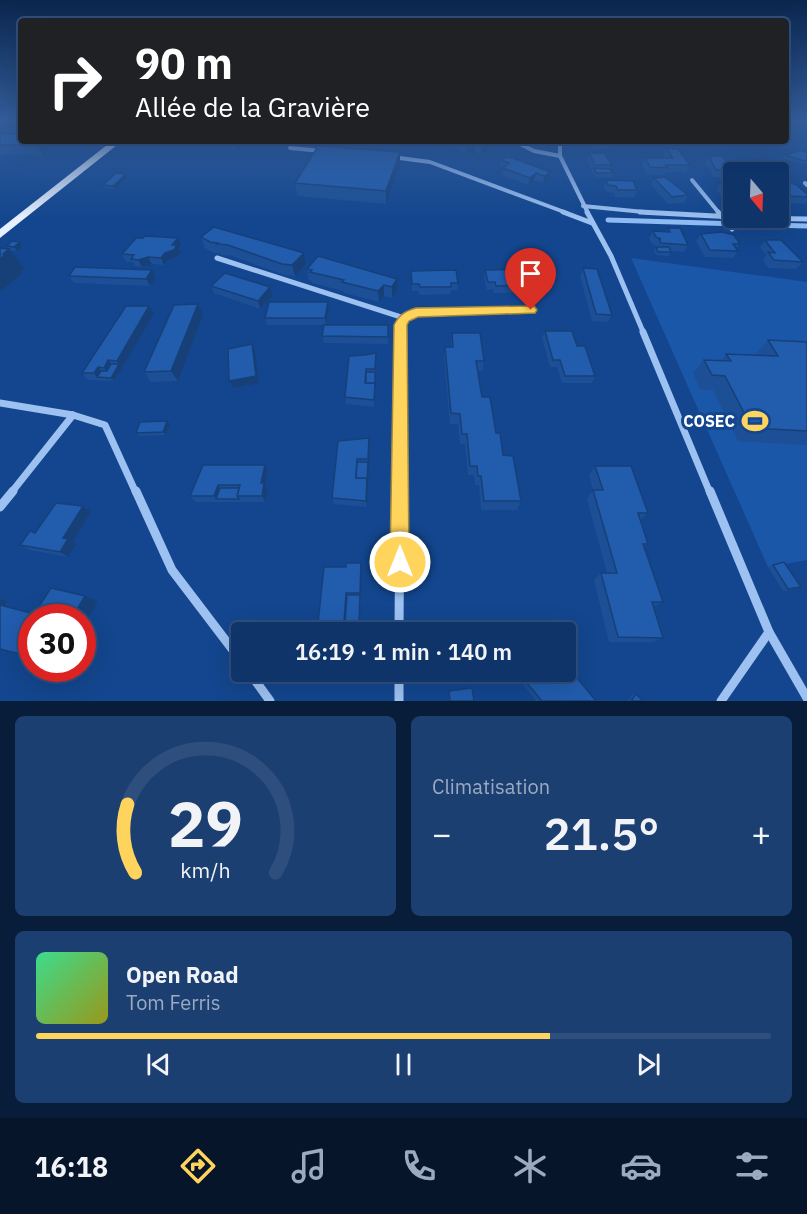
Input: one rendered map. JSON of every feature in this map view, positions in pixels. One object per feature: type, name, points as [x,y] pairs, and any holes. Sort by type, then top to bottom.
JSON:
[{"type":"main road","points":[[0,235],[102,154]]},
{"type":"street","points":[[545,154],[560,156],[583,206],[611,256],[769,632],[807,698]]},
{"type":"street","points":[[380,156],[430,162],[593,223]]},
{"type":"street","points":[[692,180],[732,229]]},
{"type":"street","points":[[583,206],[720,217]]},
{"type":"street","points":[[789,219],[807,219]]},
{"type":"street","points":[[217,258],[404,318]]},
{"type":"street","points":[[399,622],[401,325],[404,318],[416,312],[531,310]]},
{"type":"street","points":[[0,403],[72,415],[105,425],[172,570],[231,648]]},
{"type":"street","points":[[0,507],[72,415]]},
{"type":"street","points":[[721,701],[769,632]]},
{"type":"street","points":[[256,682],[270,701]]},
{"type":"street","points":[[399,682],[399,701]]},
{"type":"shaded area","name":"COSEC","points":[[631,258],[807,282],[807,560],[768,567]]},
{"type":"building","points":[[313,154],[399,154],[386,191],[295,183]]},
{"type":"building","points":[[589,154],[604,154],[612,165],[595,165]]},
{"type":"building","points":[[670,154],[682,154],[690,165],[665,165],[668,168],[650,167],[645,158],[673,158]]},
{"type":"building","points":[[807,154],[807,160],[804,161],[785,155]]},
{"type":"building","points":[[709,156],[722,156],[727,162],[723,162],[723,170],[716,170]]},
{"type":"building","points":[[506,157],[550,172],[545,176],[536,173],[530,178],[503,168],[509,163],[501,160]]},
{"type":"building","points":[[753,159],[771,159],[774,162],[756,162]]},
{"type":"building","points":[[594,168],[610,169],[613,173],[596,173]]},
{"type":"building","points":[[116,173],[126,174],[113,186],[103,185]]},
{"type":"building","points":[[665,177],[688,195],[672,197],[654,178]]},
{"type":"building","points":[[606,180],[633,181],[637,190],[618,190],[616,186],[608,185]]},
{"type":"building","points":[[789,184],[795,184],[807,194],[807,197],[791,196]]},
{"type":"building","points":[[214,227],[304,253],[292,265],[282,264],[228,245],[210,242],[201,237]]},
{"type":"building","points":[[668,228],[680,228],[688,245],[661,243],[659,239],[661,239],[656,237],[653,231],[670,232]]},
{"type":"building","points":[[722,232],[734,235],[740,244],[733,244],[738,251],[710,250],[701,234]]},
{"type":"building","points":[[145,236],[178,238],[172,245],[177,245],[174,250],[165,253],[161,258],[148,257],[138,260],[131,259],[134,255],[122,254],[136,238]]},
{"type":"building","points":[[765,240],[781,240],[803,262],[774,260],[768,252],[775,253]]},
{"type":"building","points":[[12,241],[20,242],[14,247],[7,246]]},
{"type":"building","points":[[656,247],[669,247],[671,252],[658,252]]},
{"type":"building","points":[[0,248],[9,249],[0,259]]},
{"type":"building","points":[[318,256],[397,279],[392,287],[384,285],[378,291],[342,282],[344,280],[310,272],[312,270],[307,269]]},
{"type":"building","points":[[75,267],[152,270],[146,279],[69,276]]},
{"type":"building","points":[[583,268],[597,269],[612,315],[596,314]]},
{"type":"building","points":[[529,269],[533,281],[526,281],[527,285],[496,286],[495,282],[488,282],[485,270]]},
{"type":"building","points":[[456,270],[458,283],[451,283],[451,287],[420,287],[419,284],[412,284],[411,271]]},
{"type":"building","points":[[225,273],[270,287],[258,301],[211,286]]},
{"type":"building","points":[[269,302],[328,302],[325,318],[265,318]]},
{"type":"building","points":[[198,304],[171,371],[144,372],[174,305]]},
{"type":"building","points":[[126,306],[149,306],[117,361],[108,360],[104,368],[98,367],[94,373],[82,373]]},
{"type":"building","points":[[324,325],[388,325],[388,337],[322,336]]},
{"type":"building","points":[[545,331],[572,331],[577,346],[585,346],[595,376],[565,376],[560,360],[553,360]]},
{"type":"building","points":[[452,333],[480,333],[484,361],[476,361],[482,397],[490,397],[496,433],[500,433],[503,455],[513,456],[521,501],[484,501],[481,476],[478,476],[477,466],[470,466],[467,434],[462,434],[460,414],[451,413],[445,347],[453,347]]},
{"type":"building","points":[[768,340],[807,342],[807,431],[752,428],[725,376],[712,375],[704,360],[731,361],[726,354],[778,356]]},
{"type":"building","points":[[252,344],[256,376],[229,381],[228,349]]},
{"type":"building","points":[[376,353],[375,369],[366,369],[365,383],[375,383],[374,400],[345,397],[349,356]]},
{"type":"building","points":[[111,364],[119,364],[111,378],[97,377],[101,371],[107,371]]},
{"type":"building","points":[[366,372],[375,372],[375,383],[366,383]]},
{"type":"building","points":[[167,421],[163,432],[136,433],[140,422]]},
{"type":"building","points":[[369,438],[368,459],[357,459],[356,478],[367,478],[366,501],[332,498],[338,441]]},
{"type":"building","points":[[357,462],[368,462],[367,481],[367,478],[356,478]]},
{"type":"building","points":[[203,465],[265,465],[261,483],[264,483],[262,496],[237,496],[240,485],[218,485],[214,496],[190,496]]},
{"type":"building","points":[[595,466],[631,466],[648,513],[638,513],[648,544],[643,544],[663,602],[652,602],[663,638],[618,637],[601,573],[617,573],[593,490],[603,490]]},
{"type":"building","points":[[220,488],[239,488],[237,496],[239,499],[216,499]]},
{"type":"building","points":[[56,503],[83,506],[63,538],[68,539],[60,552],[20,545],[30,531],[35,533]]},
{"type":"building","points":[[784,562],[801,587],[788,589],[773,565]]},
{"type":"building","points":[[346,563],[361,563],[360,593],[346,593],[344,622],[318,622],[324,567],[346,567]]},
{"type":"building","points":[[51,588],[85,596],[80,604],[41,604]]},
{"type":"building","points":[[347,595],[360,595],[359,622],[345,622]]},
{"type":"building","points":[[0,605],[18,610],[18,654],[0,649]]},
{"type":"building","points":[[576,677],[596,701],[542,701],[526,682],[576,682]]},
{"type":"building","points":[[472,688],[474,701],[450,701],[449,691]]},
{"type":"building","points":[[636,694],[643,701],[631,701]]},
{"type":"waterway","points":[[608,220],[807,226]]},
{"type":"place","name":"COSEC","points":[[755,421]]},
{"type":"route","points":[[400,562],[401,325],[404,318],[416,312],[531,310]]}]
